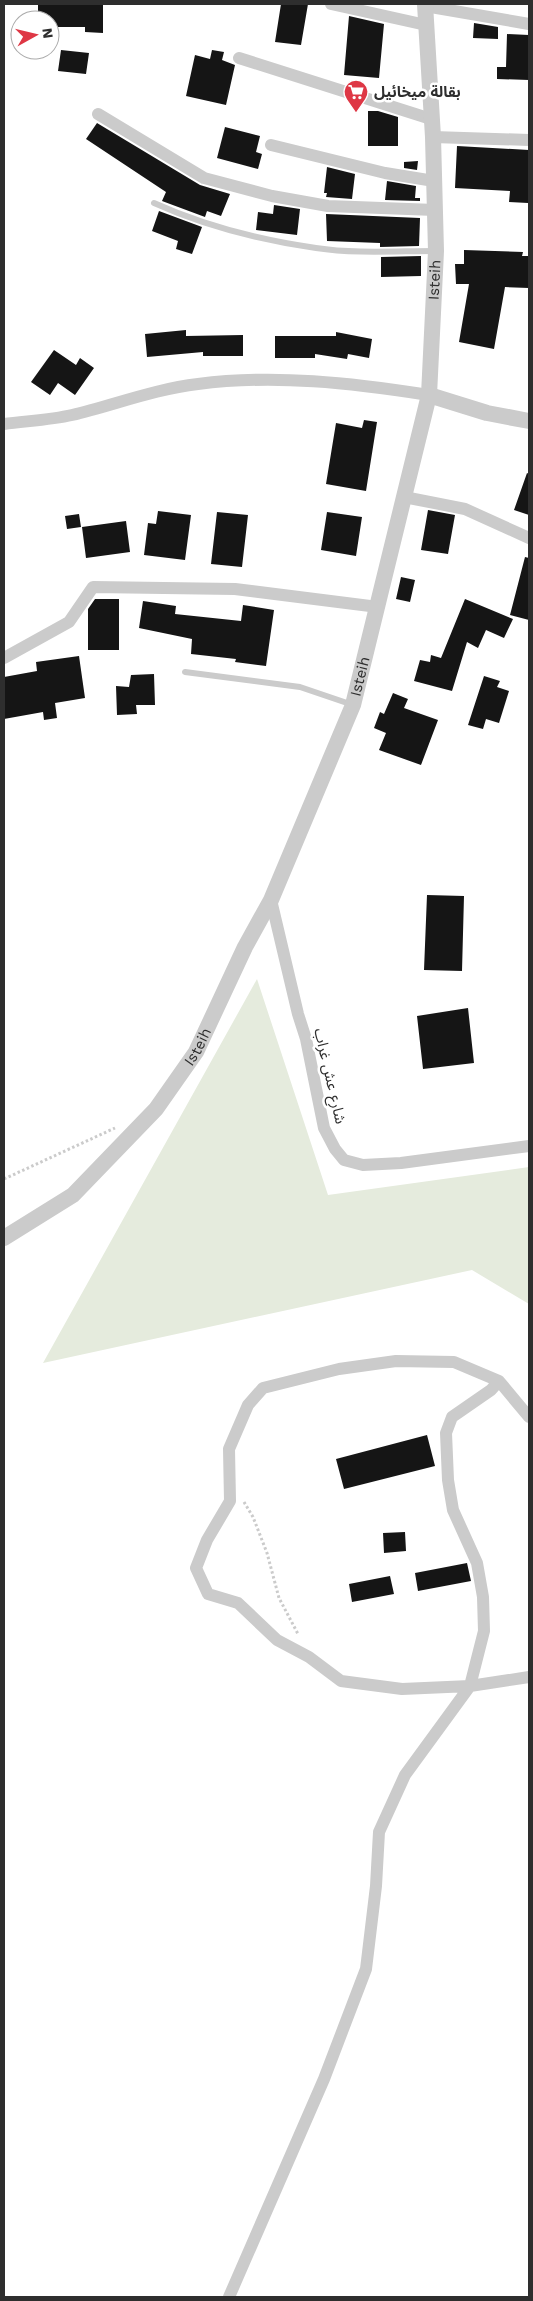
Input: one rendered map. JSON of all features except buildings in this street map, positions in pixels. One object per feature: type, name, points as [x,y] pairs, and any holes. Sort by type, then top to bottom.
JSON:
[{"type":"street","points":[[331,4],[426,25]]},
{"type":"street","points":[[425,5],[529,24]]},
{"type":"street","name":"Isteih","points":[[4,1238],[73,1195],[156,1109],[196,1052],[245,948],[271,900],[353,705],[429,395],[436,251],[425,5]]},
{"type":"street","points":[[239,58],[431,119]]},
{"type":"street","points":[[98,114],[204,178],[272,196],[328,206],[435,210]]},
{"type":"street","points":[[432,137],[529,140]]},
{"type":"street","points":[[271,145],[385,173],[434,181]]},
{"type":"street","points":[[4,424],[70,415],[149,394],[196,384],[234,380],[309,380],[362,384],[429,395],[487,413],[529,421]]},
{"type":"street","points":[[404,497],[465,508],[529,538]]},
{"type":"street","points":[[4,658],[69,622],[93,587],[235,589],[378,607]]},
{"type":"street","name":"شارع عش غراب","points":[[271,900],[298,1014],[306,1039],[324,1128],[335,1149],[344,1160],[362,1165],[401,1164],[529,1146]]},
{"type":"street","points":[[529,1417],[500,1381],[454,1362],[396,1361],[339,1369],[263,1388],[248,1406],[229,1449],[230,1501],[207,1540],[196,1568],[208,1594],[238,1603],[277,1640],[309,1657],[340,1681],[402,1689],[470,1686],[529,1677]]},
{"type":"street","points":[[229,2297],[324,2078],[366,1970],[376,1886],[379,1832],[405,1775],[470,1686],[484,1631],[483,1597],[477,1563],[453,1510],[448,1480],[446,1433],[452,1417],[491,1390],[500,1381]]},
{"type":"lane","points":[[154,202],[186,217],[221,228],[317,248],[436,251]]},
{"type":"lane","points":[[185,672],[300,687],[353,705]]},
{"type":"path","points":[[4,1178],[120,1126]]},
{"type":"path","points":[[242,1498],[253,1517],[267,1554],[279,1598],[309,1657]]},
{"type":"shaded area","points":[[257,979],[328,1195],[529,1167],[529,1304],[472,1270],[43,1363]]},
{"type":"place","name":"بقالة ميخائيل","points":[[356,113]]}]
